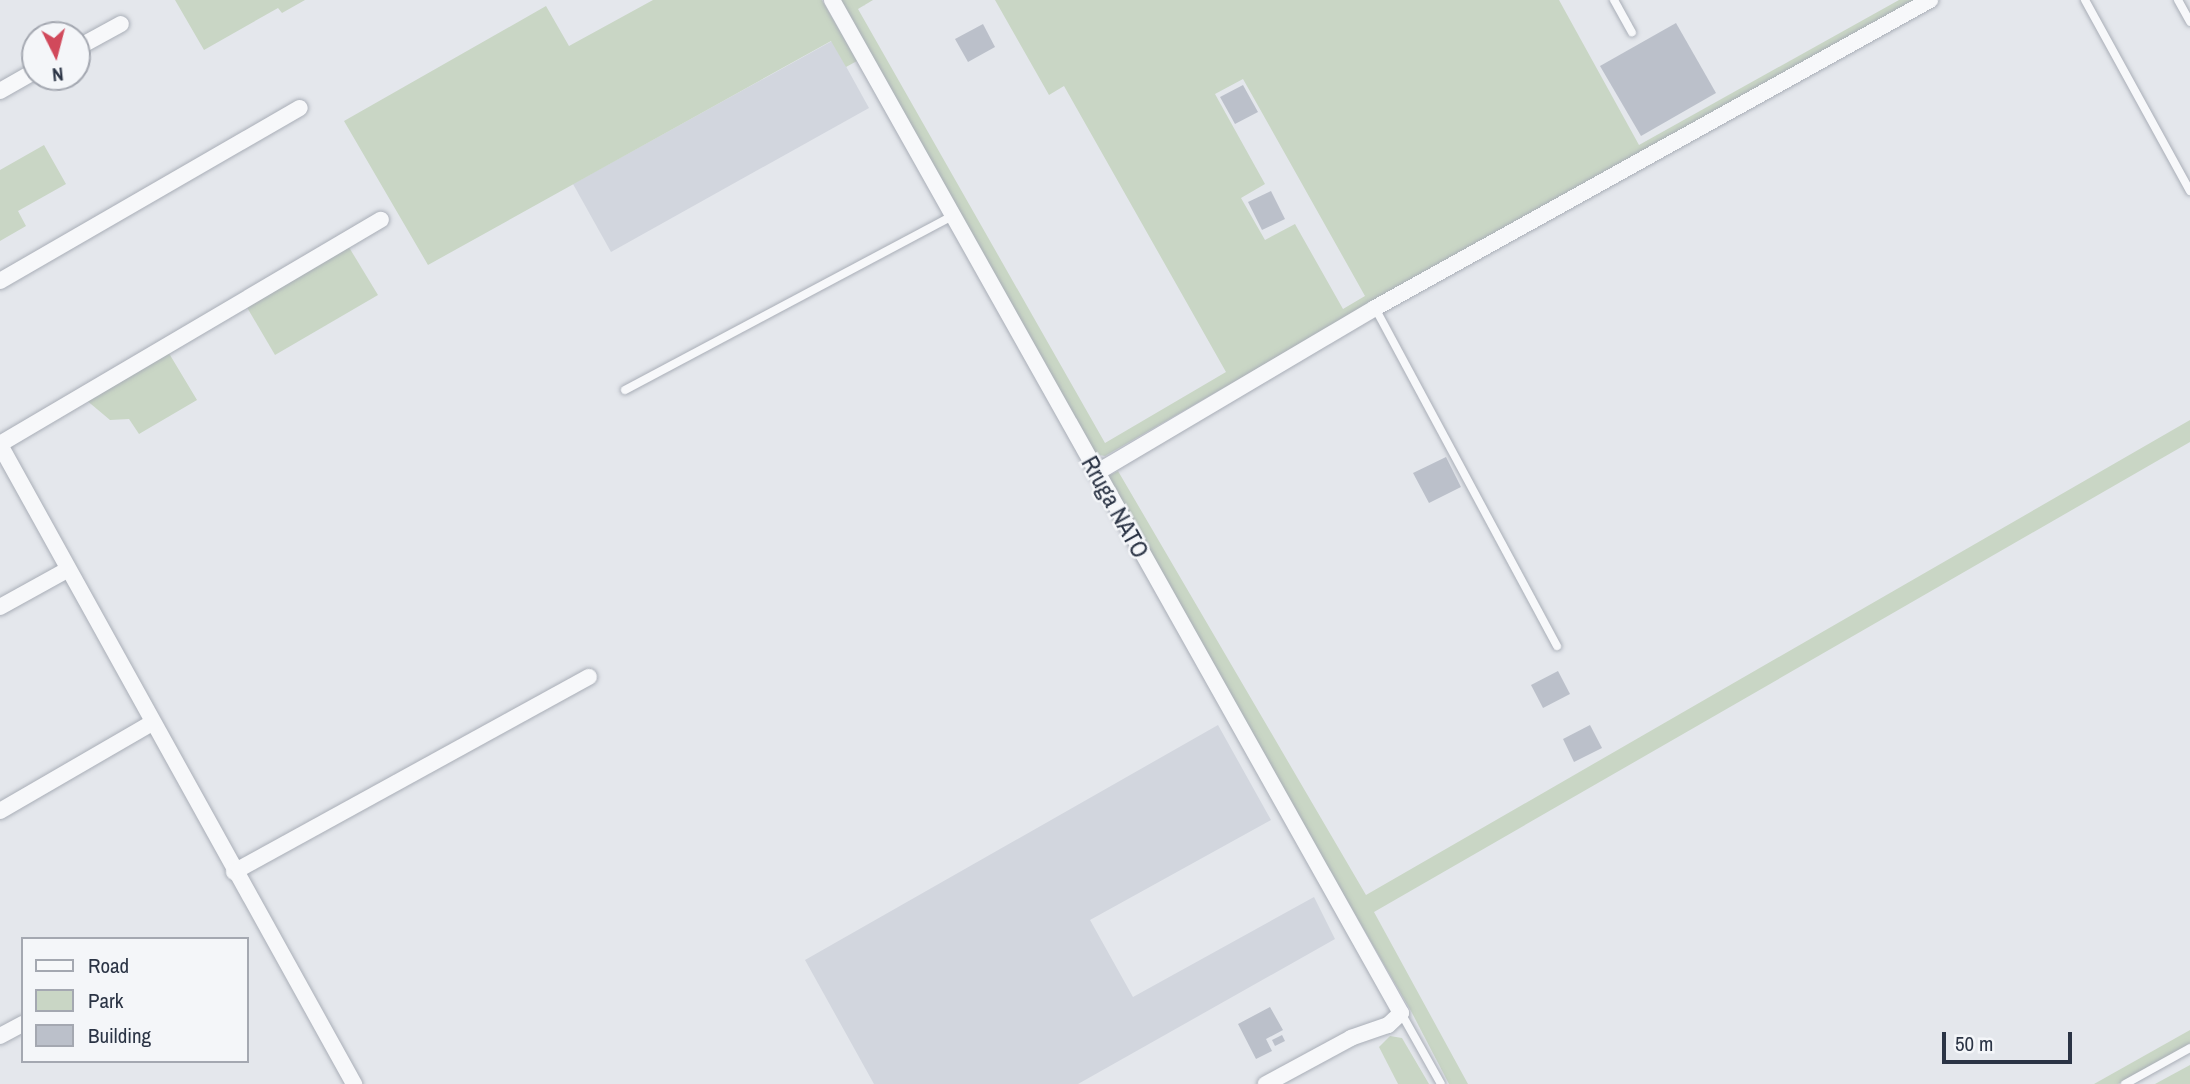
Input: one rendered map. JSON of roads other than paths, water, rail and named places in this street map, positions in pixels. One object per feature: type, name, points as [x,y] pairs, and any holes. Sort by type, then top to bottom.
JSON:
[{"type":"street","name":"Rruga NATO","points":[[832,0],[950,217],[1017,327],[1096,473],[1401,1013]]},
{"type":"street","points":[[1096,473],[1375,309],[1930,0]]},
{"type":"street","points":[[91,40],[121,24]]},
{"type":"street","points":[[0,91],[21,79]]},
{"type":"street","points":[[0,281],[300,108]]},
{"type":"street","points":[[354,1084],[66,570],[0,444],[381,220]]},
{"type":"street","points":[[0,607],[66,570]]},
{"type":"street","points":[[234,872],[589,677]]},
{"type":"street","points":[[0,811],[152,723]]},
{"type":"street","points":[[1266,1084],[1350,1038],[1388,1026],[1401,1013]]},
{"type":"street","points":[[0,1036],[21,1025]]},
{"type":"lane","points":[[1614,0],[1632,32]]},
{"type":"lane","points":[[2085,0],[2190,191]]},
{"type":"lane","points":[[2178,0],[2190,22]]},
{"type":"lane","points":[[625,390],[950,217]]},
{"type":"lane","points":[[1375,309],[1557,646]]},
{"type":"lane","points":[[1401,1013],[1441,1084]]},
{"type":"lane","points":[[2125,1084],[2190,1048]]}]
